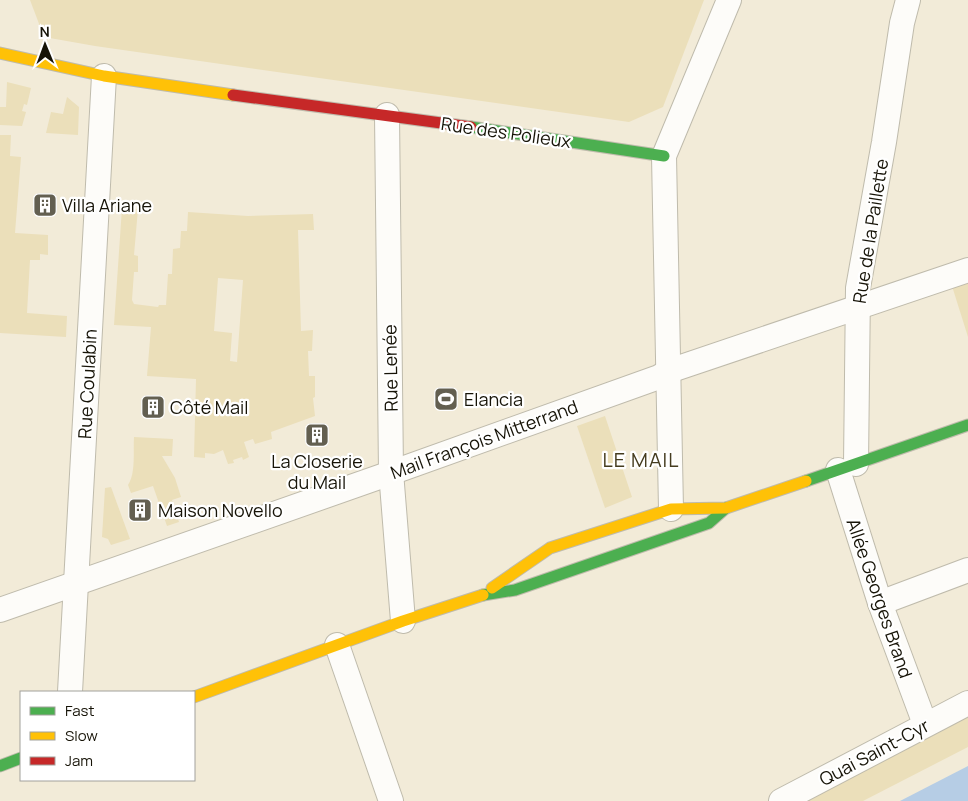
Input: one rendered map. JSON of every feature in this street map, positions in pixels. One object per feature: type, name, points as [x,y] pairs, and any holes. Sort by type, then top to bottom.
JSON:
[{"type":"main road","name":"Rue des Polieux","points":[[0,53],[104,76],[664,156]]},
{"type":"main road","points":[[485,594],[550,548],[671,508],[726,508],[968,425]]},
{"type":"main road","points":[[195,697],[403,621],[485,594],[515,590],[709,523],[726,508]]},
{"type":"main road","points":[[0,766],[20,758]]},
{"type":"street","points":[[671,508],[664,156],[729,0]]},
{"type":"street","name":"Rue de la Paillette","points":[[847,467],[858,288],[884,142],[902,23],[908,0]]},
{"type":"street","name":"Rue Coulabin","points":[[70,691],[104,76]]},
{"type":"street","name":"Rue Lenée","points":[[387,115],[391,472],[403,621]]},
{"type":"street","name":"Mail François Mitterrand","points":[[0,610],[659,376],[669,370],[968,270]]},
{"type":"street","name":"Allée Georges Brand","points":[[847,467],[880,603],[925,724]]},
{"type":"street","points":[[880,603],[968,570]]},
{"type":"street","points":[[337,645],[391,801]]},
{"type":"street","name":"Quai Saint-Cyr","points":[[781,801],[968,703]]},
{"type":"shaded area","points":[[30,0],[704,0],[663,107],[629,122],[95,46],[44,37]]},
{"type":"shaded area","points":[[7,82],[31,88],[27,105],[24,104],[22,111],[26,112],[22,126],[0,125],[0,107],[6,107]]},
{"type":"shaded area","points":[[67,97],[79,107],[78,135],[46,133],[51,112],[63,114]]},
{"type":"shaded area","points":[[0,135],[11,135],[10,156],[21,157],[15,233],[48,235],[48,255],[40,254],[40,260],[30,260],[27,313],[67,316],[66,337],[0,333]]},
{"type":"shaded area","points":[[122,208],[138,209],[134,255],[138,256],[138,272],[134,272],[132,300],[134,304],[158,307],[159,305],[166,305],[168,274],[172,274],[173,249],[180,248],[181,231],[187,231],[188,212],[248,216],[313,214],[314,230],[298,230],[301,331],[313,330],[312,351],[308,351],[309,376],[315,376],[315,397],[313,398],[315,416],[271,432],[272,439],[255,444],[253,439],[244,442],[249,457],[243,460],[242,457],[233,460],[234,463],[228,464],[223,450],[214,454],[205,453],[205,458],[194,457],[196,379],[147,376],[151,327],[114,325]],"holes":[[[218,278],[243,280],[237,362],[230,361],[232,333],[214,331]]]},
{"type":"shaded area","points":[[968,281],[968,337],[952,286]]},
{"type":"shaded area","points":[[605,416],[632,497],[605,508],[577,426]]},
{"type":"shaded area","points":[[134,437],[173,439],[172,456],[162,456],[175,478],[181,497],[172,500],[179,522],[167,526],[153,486],[131,493],[128,485],[133,468]]},
{"type":"shaded area","points":[[111,487],[130,539],[111,545],[108,539],[102,537],[105,488]]},
{"type":"shaded area","points":[[968,706],[968,747],[863,801],[777,801]]},
{"type":"water","points":[[968,766],[968,801],[900,801]]},
{"type":"traffic: fast","points":[[471,127],[664,156]]},
{"type":"traffic: fast","points":[[806,481],[968,425]]},
{"type":"traffic: fast","points":[[483,595],[515,590],[709,523],[726,508]]},
{"type":"traffic: fast","points":[[0,766],[20,758]]},
{"type":"traffic: slow","points":[[0,53],[104,76],[233,95]]},
{"type":"traffic: slow","points":[[492,588],[550,548],[671,509],[726,508],[806,481]]},
{"type":"traffic: slow","points":[[195,697],[403,621],[483,595]]},
{"type":"traffic: jam","points":[[233,95],[471,127]]},
{"type":"place","name":"Villa Ariane","points":[[45,205]]},
{"type":"place","name":"Elancia","points":[[446,399]]},
{"type":"place","name":"Côté Mail","points":[[153,407]]},
{"type":"place","name":"La Closerie du Mail","points":[[317,435]]},
{"type":"place","name":"Maison Novello","points":[[140,510]]},
{"type":"district","name":"LE MAIL","points":[[641,459]]}]
